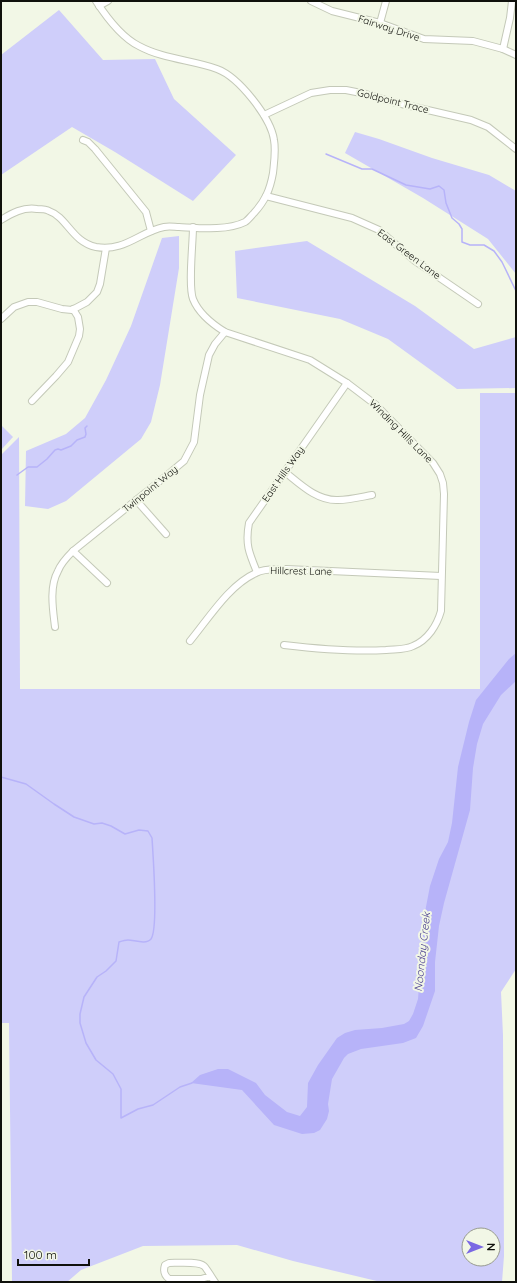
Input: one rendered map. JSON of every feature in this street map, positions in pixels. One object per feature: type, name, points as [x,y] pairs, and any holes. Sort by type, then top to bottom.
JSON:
[{"type":"street","points":[[1,220],[22,209],[32,208],[49,211],[56,215],[80,240],[89,245],[106,248],[126,244],[151,231],[165,227],[227,227],[246,222],[263,203],[270,186],[275,152],[274,139],[264,115],[233,78],[218,69],[151,52],[137,46],[113,24],[98,4],[108,1]]},
{"type":"street","name":"Fairway Drive","points":[[311,1],[332,11],[380,23],[424,39],[468,40],[504,49],[516,55]]},
{"type":"street","points":[[380,23],[386,1]]},
{"type":"street","points":[[504,49],[512,1]]},
{"type":"street","name":"Goldpoint Trace","points":[[264,115],[311,93],[330,90],[346,90],[470,120],[488,127],[516,150]]},
{"type":"street","points":[[83,140],[88,142],[95,150],[146,212],[151,231]]},
{"type":"street","name":"East Green Lane","points":[[266,196],[352,218],[378,230],[415,261],[478,304]]},
{"type":"street","name":"Winding Hills Lane","points":[[193,228],[191,288],[193,298],[203,315],[225,332],[310,360],[348,383],[376,405],[425,453],[440,474],[443,483],[441,611],[438,620],[430,633],[414,646],[404,649],[374,651],[322,649],[284,645]]},
{"type":"street","points":[[1,318],[14,308],[28,302],[37,302],[62,309],[73,309],[87,302],[97,292],[100,284],[106,248]]},
{"type":"street","points":[[32,401],[68,362],[79,336],[80,329],[78,317],[73,309]]},
{"type":"street","name":"Twinpoint Way","points":[[55,628],[53,602],[55,578],[60,565],[73,550],[184,461],[194,442],[200,395],[209,356],[215,344],[225,332]]},
{"type":"street","name":"East Hills Way","points":[[257,572],[247,549],[247,532],[249,523],[348,383]]},
{"type":"street","points":[[285,472],[316,495],[330,500],[372,495]]},
{"type":"street","points":[[136,500],[166,534]]},
{"type":"street","points":[[73,550],[107,583]]},
{"type":"street","name":"Hillcrest Lane","points":[[190,641],[231,590],[257,572],[286,569],[441,576]]},
{"type":"street","points":[[211,1276],[201,1279],[169,1279],[164,1273],[164,1268],[165,1265],[169,1263],[198,1263],[203,1265],[211,1276],[214,1282]]},
{"type":"shaded area","points":[[59,10],[103,60],[155,59],[174,99],[236,155],[193,201],[72,127],[1,175],[1,55]]},
{"type":"shaded area","points":[[355,132],[432,158],[489,175],[516,191],[516,274],[488,239],[423,198],[345,153]]},
{"type":"shaded area","points":[[179,236],[179,268],[160,385],[151,422],[141,439],[66,501],[48,509],[25,506],[26,451],[66,434],[85,418],[106,380],[131,326],[162,238]]},
{"type":"shaded area","points":[[307,241],[415,306],[474,349],[516,337],[516,388],[457,389],[388,339],[340,319],[237,298],[235,251]]},
{"type":"shaded area","points":[[480,393],[516,393],[516,969],[501,992],[503,1035],[504,1256],[502,1282],[381,1282],[293,1261],[237,1245],[143,1246],[81,1270],[67,1282],[12,1282],[9,1023],[1,1023],[1,455],[19,437],[20,689],[480,689]]},
{"type":"shaded area","points":[[1,425],[13,437],[1,450]]},
{"type":"water","points":[[516,653],[516,681],[501,695],[483,724],[477,744],[473,768],[470,810],[439,926],[435,962],[435,991],[423,1026],[416,1038],[403,1043],[361,1049],[348,1054],[344,1058],[332,1079],[327,1119],[320,1130],[314,1133],[302,1134],[274,1125],[242,1090],[191,1083],[200,1075],[218,1069],[228,1069],[256,1083],[265,1095],[287,1112],[300,1116],[307,1107],[308,1083],[318,1065],[337,1038],[345,1033],[355,1030],[382,1028],[404,1024],[409,1021],[418,999],[425,912],[430,886],[439,859],[448,842],[452,823],[458,767],[469,722],[476,700],[509,659]]},
{"type":"waterway","points":[[326,154],[362,169],[372,169],[406,185],[430,189],[439,186],[444,190],[446,203],[452,218],[462,229],[462,242],[470,245],[484,245],[494,251],[502,262],[516,291]]},
{"type":"waterway","points":[[17,475],[28,467],[37,467],[55,450],[61,450],[71,446],[77,440],[85,437],[85,428],[87,426]]},
{"type":"waterway","name":"Noonday Creek","points":[[1,777],[26,784],[74,817],[94,824],[102,823],[125,834],[139,830],[148,831],[152,838],[154,891],[154,922],[151,939],[146,942],[128,940],[119,942],[116,961],[106,971],[97,977],[84,997],[80,1014],[80,1023],[86,1043],[96,1060],[113,1074],[121,1089],[121,1118],[138,1109],[153,1105],[180,1087],[192,1083]]}]
